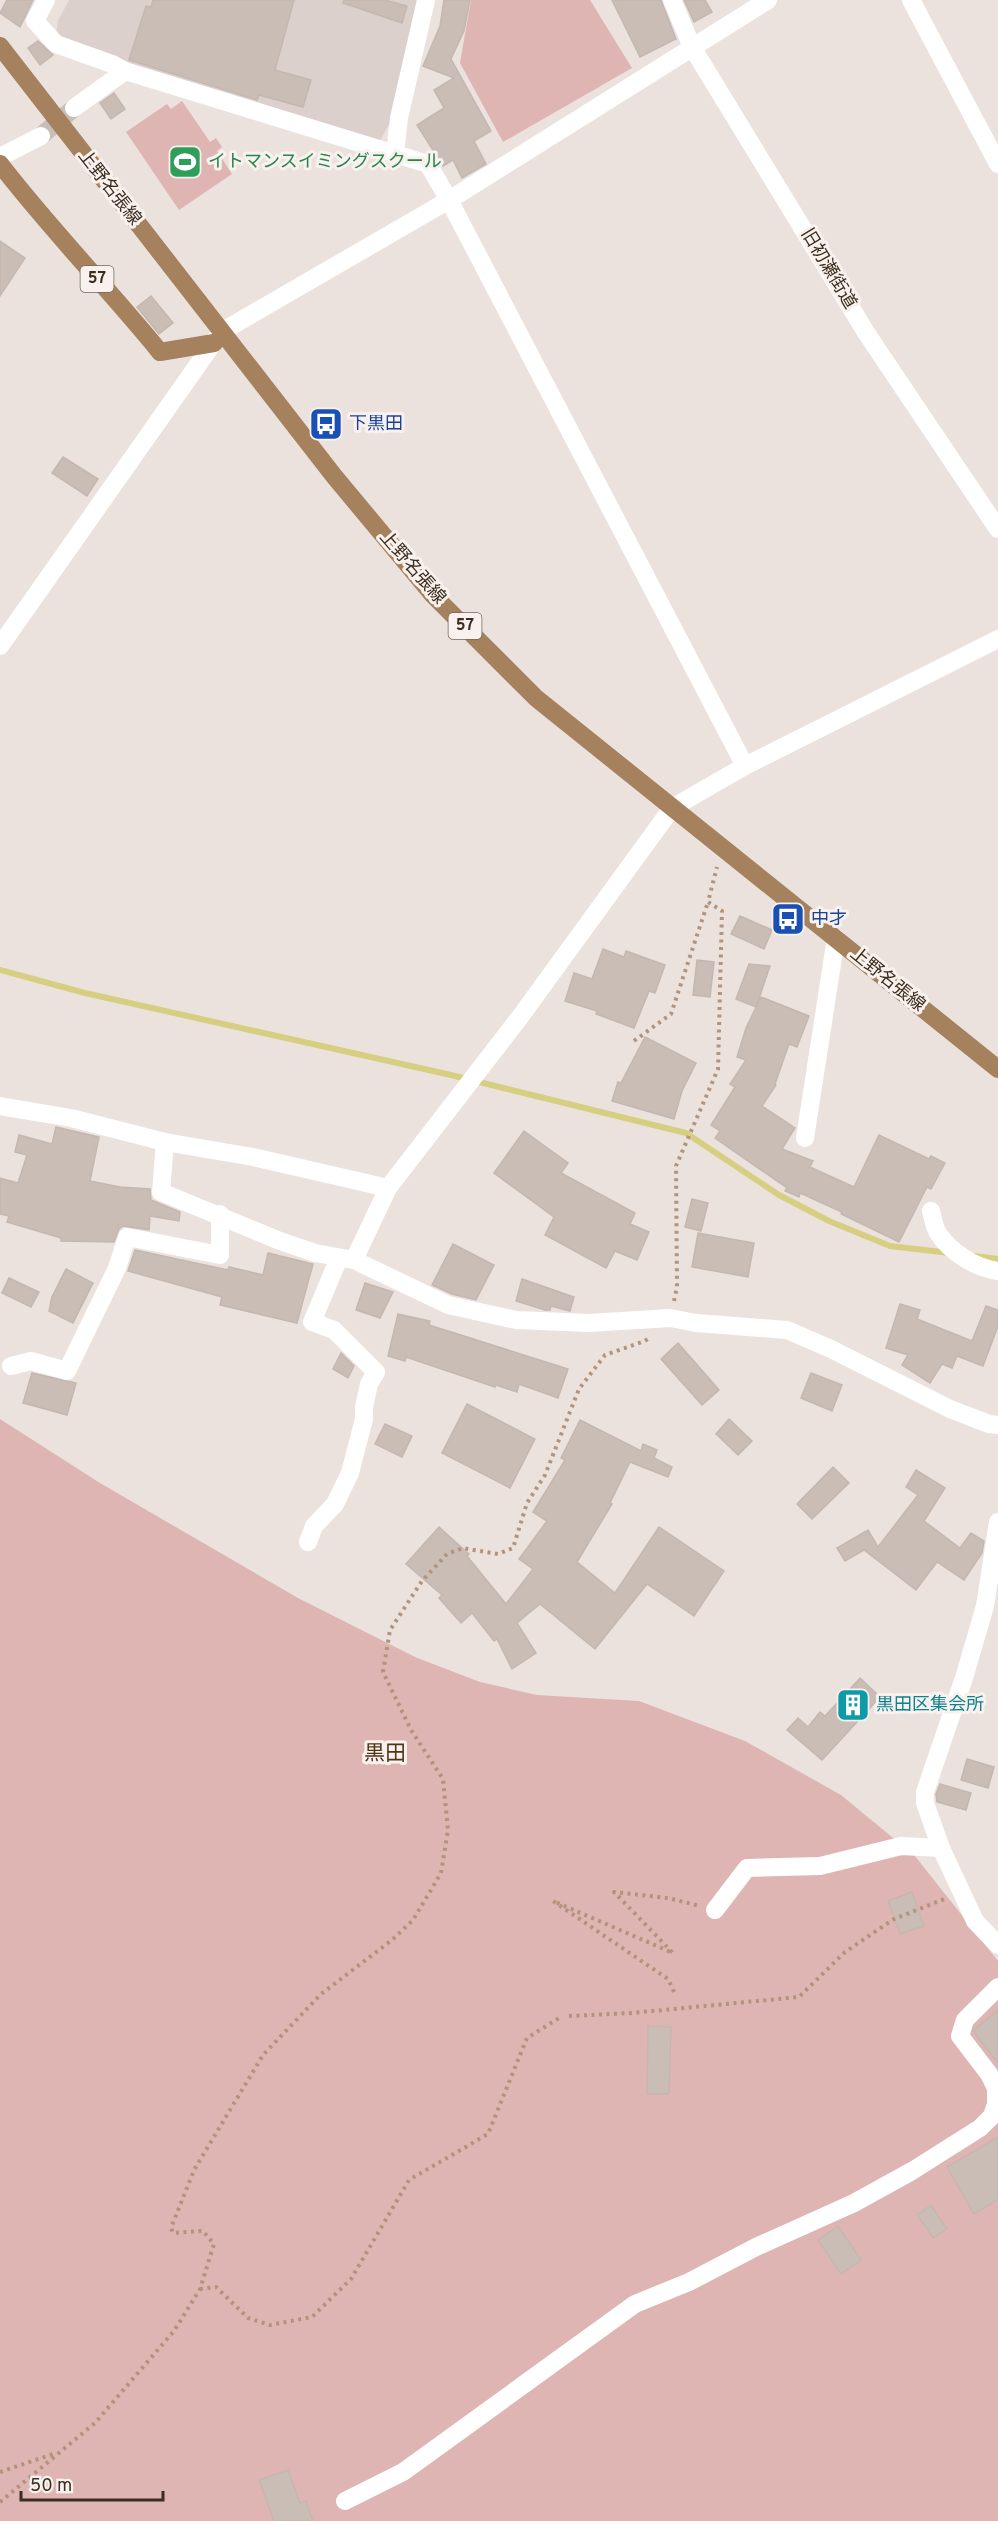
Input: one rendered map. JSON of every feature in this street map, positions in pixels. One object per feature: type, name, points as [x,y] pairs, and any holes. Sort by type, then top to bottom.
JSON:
[{"type":"main road","name":"上野名張線","points":[[0,46],[217,338],[433,595],[536,698],[998,1069]]},
{"type":"main road","name":"57","points":[[0,164],[76,257],[117,300],[160,352],[217,338]]},
{"type":"street","points":[[46,0],[35,21],[56,44],[125,71],[428,164],[449,200],[744,766]]},
{"type":"street","points":[[395,154],[399,117],[426,0]]},
{"type":"street","name":"旧初瀬街道","points":[[672,0],[692,47],[867,334],[998,529]]},
{"type":"street","points":[[0,646],[217,338],[449,200],[768,0]]},
{"type":"street","points":[[911,0],[998,164]]},
{"type":"street","points":[[74,108],[125,71]]},
{"type":"street","points":[[0,157],[41,135]]},
{"type":"street","points":[[308,1542],[314,1526],[335,1504],[350,1473],[364,1419],[369,1384],[376,1372],[334,1330],[312,1322],[388,1188],[478,1072],[672,808],[744,766],[998,639]]},
{"type":"street","points":[[805,1138],[836,938]]},
{"type":"street","points":[[0,1106],[71,1118],[165,1142],[253,1157],[388,1188]]},
{"type":"street","points":[[165,1142],[161,1192],[220,1214],[280,1241],[315,1253],[346,1259],[448,1305],[516,1320],[589,1323],[670,1318],[696,1323],[787,1330],[831,1349],[950,1409],[989,1424],[998,1425]]},
{"type":"street","points":[[931,1211],[937,1232],[951,1248],[974,1264],[998,1270]]},
{"type":"street","points":[[11,1366],[31,1361],[67,1371],[117,1268],[127,1237],[220,1255],[220,1214]]},
{"type":"street","points":[[998,1522],[985,1606],[964,1678],[925,1792],[925,1803],[941,1848],[975,1921],[998,1945]]},
{"type":"street","points":[[715,1910],[747,1868],[820,1866],[901,1846],[941,1848]]},
{"type":"street","points":[[345,2501],[403,2472],[635,2304],[689,2282],[756,2247],[854,2203],[912,2171],[980,2128],[992,2116],[996,2104],[996,2088],[989,2074],[960,2036],[965,2020],[998,1987]]},
{"type":"path","points":[[634,1041],[671,1014],[708,902],[723,846]]},
{"type":"path","points":[[0,2502],[95,2423],[174,2331],[200,2289],[214,2244],[203,2231],[178,2234],[173,2233],[171,2228],[194,2170],[263,2055],[321,1994],[392,1940],[412,1920],[441,1873],[448,1830],[442,1779],[411,1730],[383,1672],[390,1630],[422,1581],[447,1554],[463,1548],[498,1554],[513,1548],[527,1503],[545,1475],[579,1389],[605,1355],[645,1341],[670,1318],[677,1287],[676,1166],[718,1069],[722,911],[708,902]]},
{"type":"path","points":[[674,1992],[668,1979],[553,1901],[673,1953],[614,1892],[668,1898],[715,1910]]},
{"type":"path","points":[[569,2016],[632,2013],[799,1997],[845,1952],[894,1918],[962,1893]]},
{"type":"path","points":[[200,2289],[216,2287],[248,2318],[270,2325],[312,2317],[351,2279],[409,2180],[488,2133],[527,2038],[559,2018]]},
{"type":"path","points":[[0,2472],[60,2452]]},
{"type":"shaded area","points":[[69,0],[419,0],[393,117],[380,141],[113,58],[56,35],[58,21]]},
{"type":"shaded area","points":[[471,0],[590,0],[632,68],[503,142],[460,63]]},
{"type":"shaded area","name":"イトマンスイミングスクール","points":[[182,101],[210,142],[216,138],[222,147],[217,151],[232,174],[179,210],[126,132],[167,104],[171,109]]},
{"type":"shaded area","points":[[0,1419],[100,1483],[298,1598],[415,1657],[480,1682],[537,1695],[639,1701],[745,1741],[841,1795],[915,1856],[998,1961],[998,2521],[0,2521]]},
{"type":"building","points":[[7,0],[33,0],[20,27],[0,13]]},
{"type":"building","points":[[153,0],[294,0],[275,70],[311,80],[303,107],[259,95],[257,100],[129,60],[146,6],[151,7]]},
{"type":"building","points":[[344,0],[385,0],[407,6],[402,23],[343,3]]},
{"type":"building","points":[[444,0],[470,0],[464,31],[451,59],[491,131],[474,141],[486,164],[462,178],[453,160],[443,166],[417,125],[444,108],[434,90],[454,78],[423,66],[440,26]]},
{"type":"building","points":[[612,0],[661,0],[676,39],[640,57]]},
{"type":"building","points":[[684,0],[705,0],[712,12],[694,22]]},
{"type":"building","points":[[38,41],[53,55],[40,65],[28,48]]},
{"type":"building","points":[[114,93],[125,109],[111,119],[100,103]]},
{"type":"building","points":[[0,241],[25,258],[0,296]]},
{"type":"building","points":[[151,296],[173,323],[159,334],[137,307]]},
{"type":"building","points":[[63,457],[98,479],[87,496],[52,473]]},
{"type":"building","points":[[740,916],[772,930],[764,949],[731,934]]},
{"type":"building","points":[[603,949],[624,957],[626,951],[665,965],[655,993],[649,991],[634,1028],[596,1014],[597,1011],[565,1001],[574,973],[592,979]]},
{"type":"building","points":[[697,960],[714,962],[710,997],[693,995]]},
{"type":"building","points":[[749,964],[770,966],[756,1007],[736,999]]},
{"type":"building","points":[[761,997],[809,1016],[797,1047],[789,1044],[776,1085],[762,1106],[795,1128],[782,1149],[813,1161],[810,1167],[854,1187],[879,1135],[929,1159],[931,1156],[945,1163],[931,1189],[927,1187],[899,1242],[800,1193],[799,1197],[785,1191],[787,1188],[715,1138],[720,1131],[711,1125],[735,1087],[730,1084],[746,1060],[737,1057],[746,1028]]},
{"type":"building","points":[[645,1037],[696,1063],[682,1091],[674,1119],[612,1101],[618,1082],[621,1083]]},
{"type":"building","points":[[56,1127],[99,1137],[90,1181],[120,1187],[150,1189],[151,1200],[180,1212],[179,1221],[150,1216],[149,1230],[123,1226],[119,1229],[114,1242],[61,1241],[61,1238],[7,1222],[9,1216],[0,1214],[0,1178],[18,1183],[27,1155],[15,1152],[19,1135],[52,1144]]},
{"type":"building","points":[[524,1131],[568,1163],[561,1173],[635,1213],[630,1224],[649,1232],[637,1260],[615,1251],[606,1268],[545,1235],[554,1217],[494,1173]]},
{"type":"building","points":[[692,1199],[708,1203],[701,1231],[685,1227]]},
{"type":"building","points":[[698,1233],[754,1243],[748,1277],[692,1267]]},
{"type":"building","points":[[453,1244],[494,1265],[476,1300],[452,1294],[432,1285]]},
{"type":"building","points":[[135,1250],[228,1270],[229,1267],[263,1275],[268,1253],[313,1264],[297,1323],[220,1305],[222,1297],[128,1271]]},
{"type":"building","points":[[66,1269],[93,1283],[73,1323],[49,1311],[52,1297]]},
{"type":"building","points":[[9,1278],[39,1292],[31,1307],[2,1293]]},
{"type":"building","points":[[522,1279],[574,1297],[570,1311],[551,1306],[550,1310],[545,1310],[516,1301]]},
{"type":"building","points":[[365,1283],[393,1292],[380,1318],[356,1310]]},
{"type":"building","points":[[900,1304],[920,1310],[917,1319],[972,1341],[986,1306],[998,1310],[998,1326],[983,1366],[957,1356],[952,1368],[942,1364],[930,1383],[902,1365],[908,1355],[886,1348]]},
{"type":"building","points":[[398,1314],[430,1321],[429,1325],[568,1369],[558,1398],[519,1384],[517,1392],[496,1385],[495,1387],[406,1357],[405,1361],[388,1356]]},
{"type":"building","points":[[678,1343],[719,1390],[702,1405],[661,1359]]},
{"type":"building","points":[[341,1353],[354,1366],[348,1378],[333,1369]]},
{"type":"building","points":[[32,1373],[76,1383],[67,1415],[23,1403]]},
{"type":"building","points":[[811,1373],[842,1385],[832,1411],[801,1398]]},
{"type":"building","points":[[467,1404],[535,1439],[510,1488],[442,1453]]},
{"type":"building","points":[[729,1419],[752,1441],[738,1455],[716,1434]]},
{"type":"building","points":[[580,1420],[641,1451],[643,1444],[657,1450],[654,1458],[672,1467],[668,1477],[630,1462],[610,1503],[612,1504],[577,1562],[615,1593],[659,1527],[724,1571],[694,1616],[647,1584],[595,1649],[540,1604],[517,1623],[536,1653],[512,1669],[497,1639],[494,1641],[472,1613],[461,1623],[439,1598],[442,1595],[406,1564],[439,1527],[469,1554],[467,1556],[506,1604],[533,1569],[519,1559],[547,1521],[533,1512],[565,1460],[561,1458]]},
{"type":"building","points":[[385,1424],[412,1436],[402,1457],[375,1444]]},
{"type":"building","points":[[833,1467],[849,1483],[812,1519],[797,1504]]},
{"type":"building","points":[[916,1470],[945,1488],[924,1521],[960,1548],[971,1533],[984,1541],[982,1553],[964,1580],[937,1562],[916,1590],[864,1550],[845,1561],[837,1548],[868,1530],[878,1547],[918,1495],[906,1487]]},
{"type":"building","points":[[860,1678],[880,1697],[822,1760],[787,1730],[798,1718],[808,1727],[820,1712],[825,1716]]},
{"type":"building","points":[[967,1759],[994,1767],[988,1788],[961,1780]]},
{"type":"building","points":[[940,1784],[971,1793],[966,1810],[937,1802],[936,1794]]},
{"type":"building","points":[[912,1892],[924,1926],[900,1934],[888,1901]]},
{"type":"building","points":[[998,2010],[998,2063],[973,2031]]},
{"type":"building","points":[[648,2026],[671,2027],[669,2094],[647,2094]]},
{"type":"building","points":[[998,2137],[998,2200],[974,2214],[947,2167]]},
{"type":"building","points":[[931,2205],[947,2229],[933,2238],[917,2215]]},
{"type":"building","points":[[838,2226],[861,2260],[841,2274],[818,2240]]},
{"type":"building","points":[[288,2470],[300,2503],[306,2501],[313,2521],[274,2521],[259,2480]]},
{"type":"waterway","points":[[0,970],[85,993],[451,1075],[686,1133],[779,1195],[829,1221],[890,1246],[950,1253]]},
{"type":"waterway","points":[[975,1256],[998,1259]]},
{"type":"tunnel","points":[[41,136],[74,108]]},
{"type":"place","name":"イトマンスイミングスクール","points":[[185,162]]},
{"type":"place","name":"下黒田","points":[[326,424]]},
{"type":"place","name":"中才","points":[[788,919]]},
{"type":"place","name":"黒田区集会所","points":[[853,1705]]},
{"type":"district","name":"黒田","points":[[385,1754]]}]
